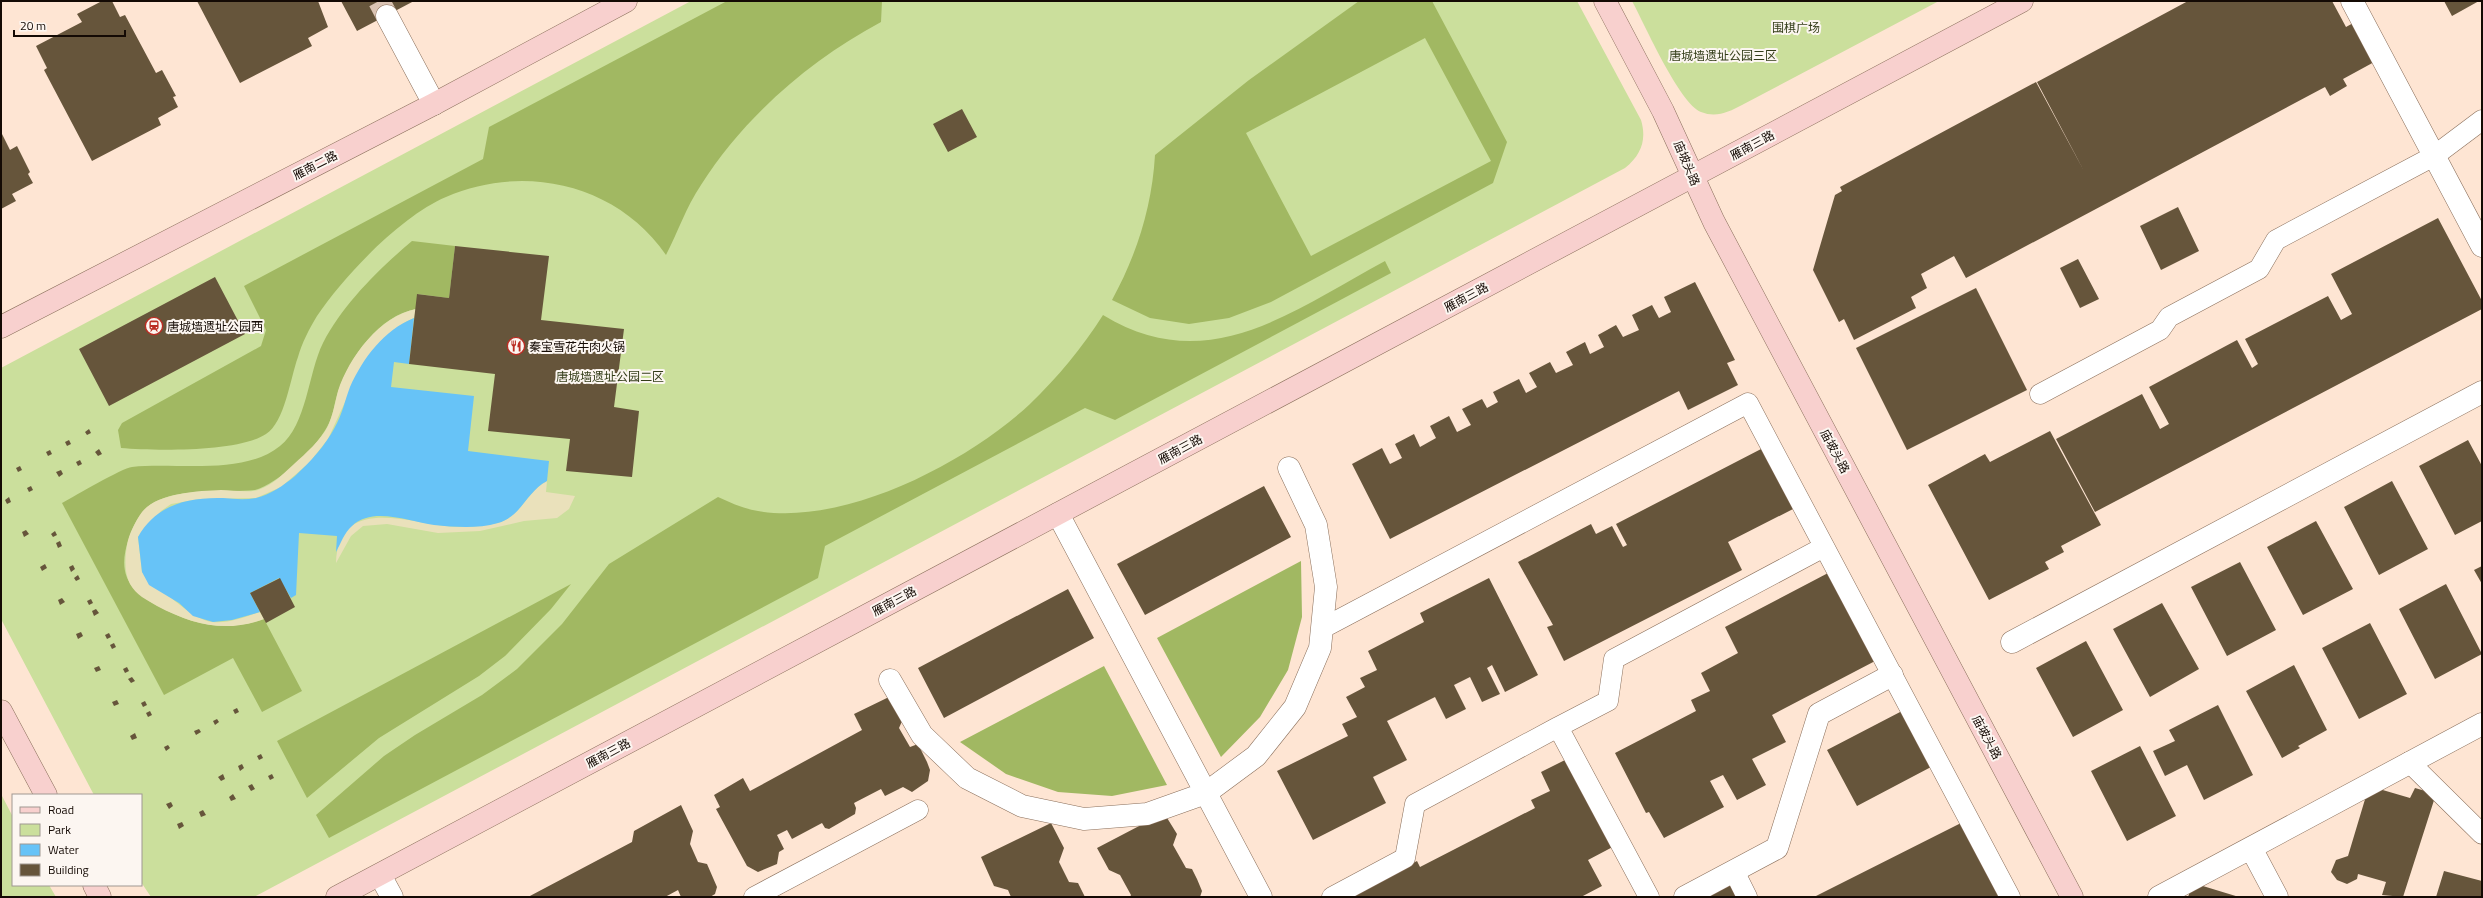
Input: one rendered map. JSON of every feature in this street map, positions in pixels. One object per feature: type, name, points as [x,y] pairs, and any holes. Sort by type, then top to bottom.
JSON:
[{"type":"street","name":"雁南二路","points":[[1,327],[434,104],[626,1]]},
{"type":"street","name":"庙坡头路","points":[[1605,1],[1663,111],[1692,177],[1721,236],[2072,897]]},
{"type":"street","name":"雁南三路","points":[[337,897],[2022,1]]},
{"type":"street","points":[[2352,1],[2482,246]]},
{"type":"street","points":[[387,16],[434,104]]},
{"type":"street","points":[[2012,642],[2482,392]]},
{"type":"street","points":[[890,680],[922,735],[967,778],[1022,806],[1084,819],[1147,814],[1206,793],[1256,756],[1295,707],[1320,648],[1326,587],[1316,525],[1289,468]]},
{"type":"street","points":[[1058,514],[1261,897]]},
{"type":"street","points":[[1685,897],[1777,848],[1819,714],[1892,675]]},
{"type":"street","points":[[1,710],[45,794]]},
{"type":"street","points":[[2159,897],[2482,724]]},
{"type":"street","points":[[2251,848],[2277,897]]},
{"type":"street","points":[[380,874],[392,897]]},
{"type":"street","points":[[94,886],[100,897]]},
{"type":"lane","points":[[2040,394],[2160,330],[2169,317],[2259,269],[2276,240],[2434,156],[2482,120]]},
{"type":"lane","points":[[1323,628],[1748,403],[2010,897]]},
{"type":"lane","points":[[1332,897],[1405,858],[1415,804],[1608,701],[1614,659],[1824,547]]},
{"type":"lane","points":[[1558,727],[1648,897]]},
{"type":"lane","points":[[2409,762],[2482,834]]},
{"type":"lane","points":[[754,897],[918,810]]},
{"type":"lane","points":[[1734,871],[1747,897]]},
{"type":"green space","name":"唐城墙遗址公园二区","points":[[691,1],[1577,1],[1641,120],[1643,127],[1643,141],[1639,152],[1631,163],[1625,168],[254,897],[151,897],[142,884],[142,794],[93,794],[1,619],[1,368]]},
{"type":"green space","points":[[727,1],[882,1],[881,22],[855,37],[804,72],[780,92],[737,136],[718,160],[696,193],[666,255],[646,231],[622,211],[595,196],[567,187],[537,182],[506,182],[476,187],[446,197],[429,206],[393,232],[358,266],[328,300],[306,336],[278,420],[273,428],[266,434],[253,440],[217,447],[175,450],[121,448],[118,430],[122,423],[261,346],[266,330],[244,286],[483,159],[489,127]]},
{"type":"green space","points":[[1359,1],[1432,1],[1507,142],[1493,183],[1271,302],[1229,318],[1189,324],[1150,318],[1112,300],[1129,265],[1142,230],[1151,193],[1155,155],[1249,80]],"holes":[[[1425,38],[1491,161],[1311,256],[1246,133]]]},
{"type":"green space","name":"唐城墙遗址公园三区","points":[[1632,1],[1939,1],[1737,108],[1717,114],[1707,114],[1692,106],[1673,79]]},
{"type":"green space","points":[[412,241],[455,246],[449,298],[418,294],[416,309],[403,313],[390,320],[368,339],[351,363],[339,389],[327,427],[305,455],[275,480],[255,490],[189,493],[164,498],[153,503],[144,510],[135,523],[125,551],[125,572],[134,589],[151,602],[174,614],[199,623],[225,626],[251,623],[264,619],[302,691],[262,712],[233,658],[164,695],[62,503],[109,477],[132,467],[229,465],[265,455],[280,446],[289,437],[302,412],[318,355],[331,329],[351,301],[387,263]]},
{"type":"green space","points":[[1385,261],[1391,273],[1115,420],[1085,408],[825,546],[818,578],[329,838],[316,815],[384,756],[415,735],[482,695],[517,669],[562,624],[609,564],[718,497],[738,506],[753,510],[792,513],[828,509],[866,499],[903,485],[940,467],[974,447],[1004,426],[1030,404],[1060,373],[1087,339],[1103,315],[1141,333],[1178,341],[1214,339],[1248,331],[1283,317]]},
{"type":"green space","points":[[1301,561],[1302,617],[1288,670],[1260,717],[1221,757],[1157,638]]},
{"type":"green space","points":[[571,584],[551,609],[505,656],[479,676],[379,738],[307,798],[277,741]]},
{"type":"green space","points":[[1104,666],[1167,785],[1112,796],[1058,792],[1006,774],[960,742]]},
{"type":"green space","points":[[1,794],[12,815],[12,886],[50,886],[56,897],[1,897]]},
{"type":"sand","points":[[416,309],[414,318],[399,326],[385,337],[367,358],[362,365],[328,439],[309,463],[281,487],[256,498],[200,499],[171,504],[161,511],[138,537],[142,572],[185,609],[204,620],[212,622],[236,620],[260,612],[264,619],[236,626],[210,625],[197,622],[170,613],[142,597],[132,588],[127,575],[127,545],[131,532],[142,512],[157,501],[178,494],[221,490],[253,491],[263,488],[273,482],[308,451],[325,431],[331,418],[343,378],[358,352],[378,329],[390,320],[403,313]]},
{"type":"sand","points":[[547,481],[546,492],[575,496],[569,509],[557,518],[524,521],[480,531],[438,533],[387,524],[363,526],[351,536],[336,563],[340,542],[348,529],[361,521],[376,518],[393,518],[458,527],[497,523],[505,520],[518,510],[534,491]]},
{"type":"water","points":[[414,318],[409,364],[394,362],[391,387],[474,396],[468,451],[549,461],[547,481],[534,491],[519,510],[506,520],[490,525],[474,527],[434,525],[392,517],[370,517],[361,520],[349,529],[336,552],[337,536],[299,533],[296,595],[291,598],[279,578],[250,593],[260,612],[232,620],[213,622],[193,616],[179,603],[149,585],[142,572],[138,537],[145,526],[163,510],[185,501],[210,498],[252,499],[266,495],[291,479],[312,459],[331,434],[340,418],[355,376],[368,356],[384,337],[403,323]]},
{"type":"building","points":[[102,1],[112,1],[120,17],[125,15],[156,73],[162,70],[176,96],[173,97],[178,107],[158,118],[161,125],[92,161],[44,70],[47,68],[36,46],[82,22],[77,14]]},
{"type":"building","points":[[197,1],[318,1],[328,27],[308,38],[312,46],[240,83]]},
{"type":"building","points":[[341,1],[414,1],[357,31]]},
{"type":"building","points":[[2188,1],[2332,1],[2346,27],[2355,22],[2376,61],[2343,79],[2347,86],[2330,96],[2325,87],[1966,278],[1954,256],[1921,274],[1927,288],[1911,297],[1916,308],[1854,340],[1844,319],[1839,322],[1813,270],[1835,195],[1842,191],[1840,187],[2036,82],[2084,171],[2037,82]]},
{"type":"building","points":[[2444,1],[2479,1],[2452,16]]},
{"type":"building","points":[[962,109],[977,137],[948,152],[933,124]]},
{"type":"building","points":[[1,132],[10,150],[17,146],[30,172],[28,174],[33,183],[12,194],[16,201],[1,209]]},
{"type":"building","points":[[2178,207],[2199,251],[2161,270],[2140,226]]},
{"type":"building","points":[[2438,218],[2482,301],[2482,309],[2095,512],[2056,439],[2142,394],[2160,429],[2169,424],[2149,387],[2237,340],[2252,368],[2258,364],[2245,339],[2328,296],[2341,320],[2352,314],[2331,274]]},
{"type":"building","name":"秦宝雪花牛肉火锅","points":[[455,246],[549,256],[541,320],[624,329],[614,407],[639,411],[632,477],[566,471],[570,439],[488,431],[495,374],[409,364],[417,294],[449,298]]},
{"type":"building","points":[[2078,259],[2099,299],[2080,308],[2060,268]]},
{"type":"building","points":[[215,277],[245,334],[109,406],[79,349]]},
{"type":"building","points":[[1695,282],[1735,360],[1727,363],[1738,385],[1688,410],[1679,391],[1390,539],[1352,464],[1382,448],[1390,464],[1402,458],[1395,444],[1414,434],[1420,447],[1436,438],[1430,426],[1449,416],[1457,432],[1471,425],[1462,409],[1482,399],[1487,408],[1498,402],[1493,392],[1519,379],[1526,393],[1537,387],[1529,373],[1550,362],[1556,373],[1573,365],[1566,352],[1585,342],[1590,354],[1604,347],[1598,335],[1616,325],[1623,337],[1639,330],[1632,315],[1652,305],[1659,318],[1671,312],[1664,297]]},
{"type":"building","points":[[1976,288],[2027,390],[1907,450],[1856,348]]},
{"type":"building","points":[[89,429],[91,433],[87,435],[85,432]]},
{"type":"building","points":[[2050,431],[2101,525],[2061,546],[2064,552],[2045,562],[2049,569],[1989,600],[1928,485],[1985,454],[1990,462]]},
{"type":"building","points":[[69,440],[71,444],[67,446],[65,442]]},
{"type":"building","points":[[2468,440],[2482,466],[2482,521],[2455,535],[2419,466]]},
{"type":"building","points":[[1763,448],[1795,508],[1728,542],[1742,570],[1564,661],[1547,627],[1553,625],[1518,562],[1591,524],[1596,534],[1612,526],[1623,547],[1627,545],[1616,524]]},
{"type":"building","points":[[99,449],[102,454],[98,456],[95,452]]},
{"type":"building","points":[[50,450],[52,454],[48,456],[46,452]]},
{"type":"building","points":[[80,460],[82,464],[78,466],[76,462]]},
{"type":"building","points":[[20,466],[22,470],[18,472],[16,468]]},
{"type":"building","points":[[61,470],[63,474],[59,477],[56,472]]},
{"type":"building","points":[[2392,481],[2428,549],[2379,575],[2344,507]]},
{"type":"building","points":[[31,486],[33,490],[29,492],[27,488]]},
{"type":"building","points":[[1264,486],[1291,537],[1145,615],[1117,564]]},
{"type":"building","points":[[9,497],[11,502],[7,504],[5,500]]},
{"type":"building","points":[[2316,521],[2353,589],[2303,615],[2267,547]]},
{"type":"building","points":[[26,530],[29,534],[24,537],[22,532]]},
{"type":"building","points":[[55,531],[57,535],[53,537],[51,534]]},
{"type":"building","points":[[60,541],[62,546],[58,548],[56,543]]},
{"type":"building","points":[[2240,562],[2276,630],[2227,656],[2191,587]]},
{"type":"building","points":[[45,564],[47,568],[42,571],[40,567]]},
{"type":"building","points":[[73,565],[75,569],[71,572],[69,567]]},
{"type":"building","points":[[2482,566],[2482,584],[2474,570]]},
{"type":"building","points":[[1830,572],[1877,660],[1772,715],[1786,742],[1752,759],[1766,785],[1737,800],[1723,775],[1710,781],[1724,807],[1664,838],[1649,812],[1646,813],[1615,753],[1696,711],[1691,700],[1710,691],[1701,673],[1738,653],[1725,627]]},
{"type":"building","points":[[78,575],[80,579],[76,581],[74,578]]},
{"type":"building","points":[[280,578],[295,607],[266,623],[250,593]]},
{"type":"building","points":[[1489,578],[1538,675],[1505,692],[1492,665],[1487,668],[1500,694],[1482,702],[1470,677],[1454,685],[1466,709],[1446,719],[1435,697],[1387,721],[1407,760],[1373,777],[1386,803],[1313,840],[1277,771],[1348,736],[1342,724],[1357,717],[1346,697],[1365,687],[1360,678],[1377,670],[1368,651],[1424,622],[1420,613]]},
{"type":"building","points":[[2446,584],[2482,654],[2435,679],[2399,609]]},
{"type":"building","points":[[1068,589],[1094,638],[944,718],[918,668]]},
{"type":"building","points":[[62,598],[65,602],[60,605],[58,600]]},
{"type":"building","points":[[91,599],[93,603],[89,605],[87,601]]},
{"type":"building","points":[[2162,603],[2199,669],[2150,697],[2113,629]]},
{"type":"building","points":[[96,609],[99,613],[94,616],[92,611]]},
{"type":"building","points":[[2370,623],[2407,694],[2359,719],[2322,648]]},
{"type":"building","points":[[81,632],[83,636],[78,639],[76,634]]},
{"type":"building","points":[[109,633],[111,637],[107,639],[105,635]]},
{"type":"building","points":[[2086,641],[2123,710],[2073,737],[2036,668]]},
{"type":"building","points":[[114,643],[116,647],[112,649],[110,645]]},
{"type":"building","points":[[2294,665],[2327,730],[2298,746],[2300,748],[2282,758],[2246,691]]},
{"type":"building","points":[[99,666],[101,670],[96,672],[94,668]]},
{"type":"building","points":[[127,667],[129,671],[125,673],[123,669]]},
{"type":"building","points":[[132,677],[135,681],[131,683],[128,679]]},
{"type":"building","points":[[891,696],[903,719],[899,728],[910,747],[918,744],[927,762],[930,770],[928,781],[912,792],[903,787],[885,796],[881,789],[854,803],[856,808],[855,814],[829,829],[825,828],[822,823],[792,839],[787,830],[777,835],[784,849],[779,852],[777,864],[758,872],[747,866],[716,809],[720,807],[714,795],[743,778],[750,791],[862,730],[854,714]]},
{"type":"building","points":[[117,700],[119,704],[114,706],[112,702]]},
{"type":"building","points":[[145,701],[147,705],[143,707],[141,703]]},
{"type":"building","points":[[2218,705],[2253,775],[2204,800],[2187,765],[2165,776],[2153,751],[2175,741],[2169,730]]},
{"type":"building","points":[[237,708],[239,712],[235,714],[233,710]]},
{"type":"building","points":[[150,711],[152,715],[148,717],[146,713]]},
{"type":"building","points":[[1902,711],[1931,767],[1857,806],[1827,750]]},
{"type":"building","points":[[217,719],[219,722],[215,725],[213,721]]},
{"type":"building","points":[[199,729],[201,732],[196,735],[194,731]]},
{"type":"building","points":[[135,733],[137,738],[132,740],[130,736]]},
{"type":"building","points":[[168,745],[170,748],[166,751],[164,747]]},
{"type":"building","points":[[2140,746],[2176,816],[2127,841],[2091,771]]},
{"type":"building","points":[[1579,753],[1624,841],[1588,860],[1602,886],[1581,897],[1345,897],[1417,861],[1420,867],[1535,808],[1531,800],[1550,791],[1541,772]]},
{"type":"building","points":[[261,754],[263,758],[259,760],[257,756]]},
{"type":"building","points":[[242,764],[244,768],[240,771],[238,766]]},
{"type":"building","points":[[223,774],[225,779],[221,781],[218,777]]},
{"type":"building","points":[[272,774],[274,778],[270,780],[268,776]]},
{"type":"building","points":[[252,784],[255,789],[251,791],[248,786]]},
{"type":"building","points":[[2369,786],[2410,798],[2415,788],[2436,794],[2403,897],[2382,895],[2386,882],[2358,874],[2357,879],[2347,884],[2337,880],[2331,872],[2336,860],[2348,856]]},
{"type":"building","points":[[233,794],[236,799],[231,801],[229,797]]},
{"type":"building","points":[[171,802],[173,806],[169,809],[166,804]]},
{"type":"building","points":[[681,805],[693,831],[690,844],[698,862],[707,864],[717,887],[715,894],[710,897],[681,897],[678,890],[665,897],[528,897],[632,842],[634,831]]},
{"type":"building","points":[[203,810],[206,815],[201,817],[199,812]]},
{"type":"building","points":[[1164,813],[1177,834],[1173,845],[1186,868],[1192,869],[1197,879],[1202,891],[1200,897],[1130,897],[1131,895],[1120,875],[1109,870],[1097,848]]},
{"type":"building","points":[[182,822],[184,826],[179,829],[177,824]]},
{"type":"building","points":[[1963,822],[2001,897],[1814,897]]},
{"type":"building","points":[[1051,823],[1064,848],[1059,862],[1069,882],[1078,883],[1085,897],[1011,897],[1008,890],[994,886],[981,857]]},
{"type":"building","points":[[2444,871],[2482,881],[2482,897],[2436,897]]},
{"type":"building","points":[[1743,872],[1755,897],[1691,897]]},
{"type":"building","points":[[2193,883],[2239,897],[2188,897]]},
{"type":"tunnel","points":[[379,1],[387,16]]},
{"type":"place","name":"唐城墙遗址公园西","points":[[154,326]]},
{"type":"place","name":"秦宝雪花牛肉火锅","points":[[516,346]]},
{"type":"park label","name":"围棋广场","points":[[1796,27]]}]
